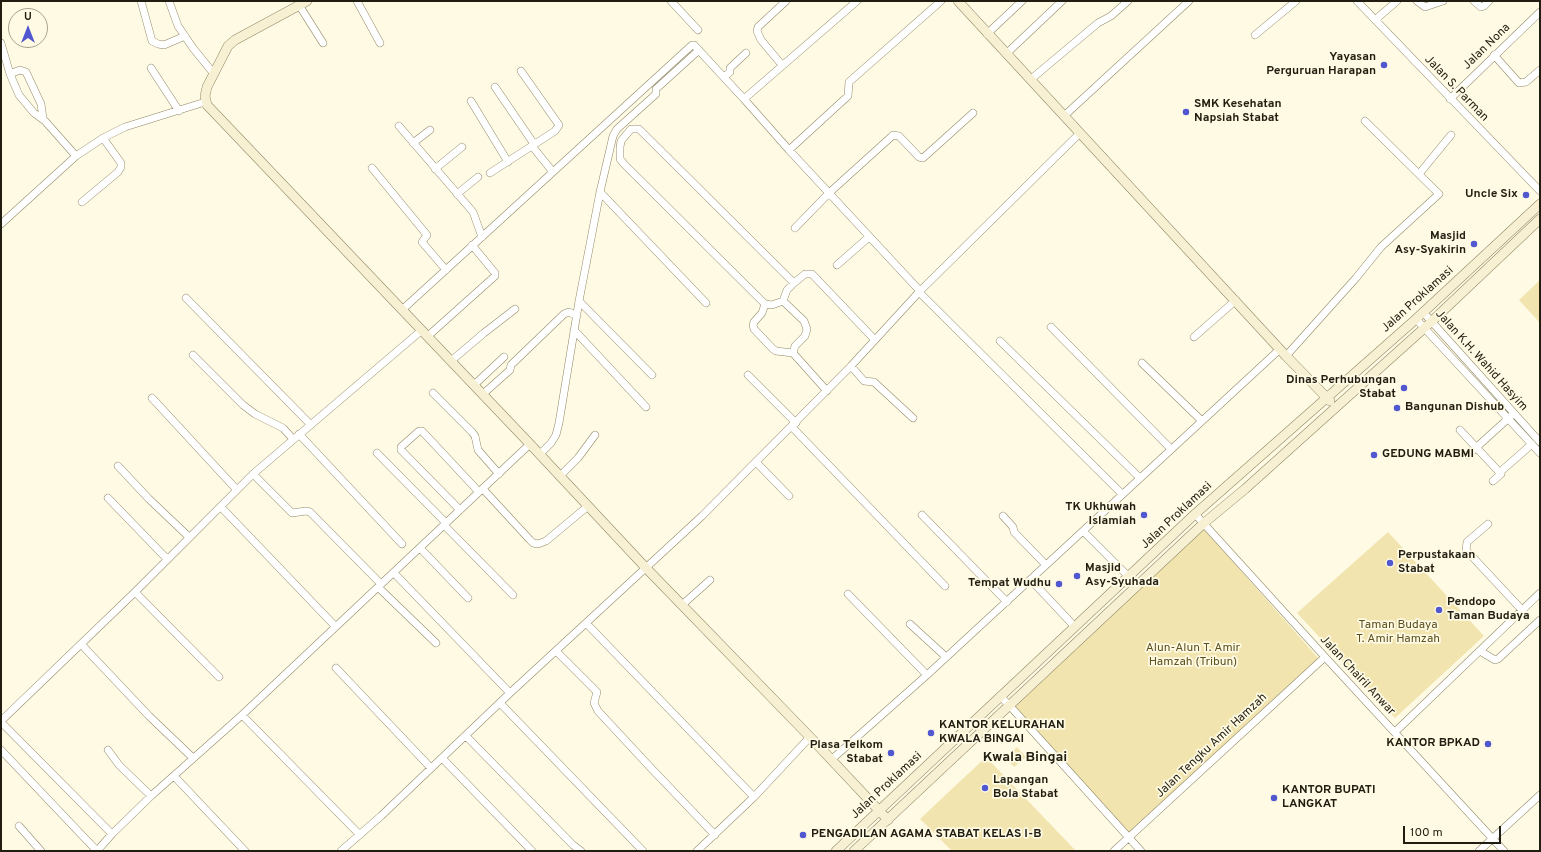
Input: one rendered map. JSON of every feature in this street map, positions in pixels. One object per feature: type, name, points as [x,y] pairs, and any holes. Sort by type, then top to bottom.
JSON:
[{"type":"street","points":[[141,1],[152,41],[164,45],[185,36]]},
{"type":"street","points":[[169,1],[175,21],[214,74]]},
{"type":"street","points":[[357,1],[380,42]]},
{"type":"street","points":[[671,1],[698,30]]},
{"type":"street","points":[[782,65],[761,40],[757,31],[758,27],[786,1]]},
{"type":"street","points":[[744,99],[858,1]]},
{"type":"street","points":[[789,150],[848,96],[849,82],[941,1]]},
{"type":"street","points":[[987,34],[1022,1]]},
{"type":"street","points":[[1006,54],[1062,1]]},
{"type":"street","points":[[1030,80],[1098,23],[1111,16],[1128,1]]},
{"type":"street","points":[[1064,116],[1189,1]]},
{"type":"street","points":[[1255,35],[1296,1]]},
{"type":"street","name":"Jalan S. Parman","points":[[1357,1],[1540,191]]},
{"type":"street","points":[[1375,20],[1397,1]]},
{"type":"street","points":[[1417,1],[1425,7],[1443,1]]},
{"type":"street","points":[[1474,1],[1481,7],[1490,1]]},
{"type":"street","points":[[961,2],[987,34],[1336,407]]},
{"type":"street","points":[[323,43],[303,3],[235,40],[228,46],[207,87],[205,102],[403,309],[646,568],[810,737],[888,820]]},
{"type":"street","name":"Jalan Nona","points":[[1450,99],[1540,12]]},
{"type":"street","points":[[1,43],[10,74],[20,95],[34,113],[43,119],[76,156]]},
{"type":"street","points":[[403,309],[689,46],[697,48],[920,292],[1122,494]]},
{"type":"street","points":[[540,454],[551,444],[556,435],[574,330],[573,314],[579,301],[600,192],[613,136],[617,129],[656,94],[656,89],[697,48]]},
{"type":"street","points":[[724,77],[730,72],[730,68],[746,52]]},
{"type":"street","points":[[1494,56],[1519,83],[1526,82],[1540,70]]},
{"type":"street","points":[[150,68],[179,111]]},
{"type":"street","points":[[10,74],[20,70],[26,72],[41,104],[43,119]]},
{"type":"street","points":[[490,173],[555,131],[559,125],[521,71]]},
{"type":"street","points":[[496,87],[533,145],[553,172]]},
{"type":"street","points":[[471,101],[508,162]]},
{"type":"street","points":[[1,224],[76,156],[103,138],[126,127],[205,102]]},
{"type":"street","points":[[795,228],[829,193],[893,135],[899,136],[918,157],[923,158],[973,113]]},
{"type":"street","points":[[831,760],[1007,602],[1202,421],[1283,352],[1356,278],[1381,248],[1439,194],[1365,121]]},
{"type":"street","points":[[399,126],[473,212],[482,237]]},
{"type":"street","points":[[783,302],[765,304],[624,164],[620,159],[621,141],[631,129],[639,129],[794,283]]},
{"type":"street","points":[[413,143],[430,130]]},
{"type":"street","points":[[341,851],[702,516],[794,425],[920,292],[1080,133]]},
{"type":"street","points":[[1419,174],[1451,135]]},
{"type":"street","points":[[82,202],[118,172],[121,167],[121,163],[103,138]]},
{"type":"street","points":[[435,169],[462,147]]},
{"type":"street","points":[[372,168],[427,235],[422,242],[446,270]]},
{"type":"street","points":[[457,194],[478,177]]},
{"type":"street","points":[[600,192],[706,303]]},
{"type":"street","name":"Jalan Proklamasi","points":[[836,851],[1195,514],[1416,319],[1540,204]]},
{"type":"street","name":"Jalan Proklamasi","points":[[854,851],[1204,523],[1245,489],[1428,325],[1540,219]]},
{"type":"street","points":[[837,265],[869,237]]},
{"type":"street","points":[[112,834],[1,721],[135,592],[253,474],[310,424],[495,276],[495,273],[472,245]]},
{"type":"street","points":[[783,302],[787,290],[794,283],[805,274],[812,274],[875,340]]},
{"type":"street","points":[[186,298],[310,424]]},
{"type":"street","points":[[1194,337],[1236,300]]},
{"type":"street","points":[[579,301],[652,375]]},
{"type":"street","points":[[783,302],[804,321],[807,329],[805,336],[795,346],[793,353]]},
{"type":"street","points":[[765,304],[762,313],[754,322],[754,329],[773,349],[793,353],[827,391]]},
{"type":"street","points":[[451,361],[515,309]]},
{"type":"street","name":"Jalan K.H. Wahid Hasyim","points":[[1423,312],[1428,325],[1508,419],[1540,453]]},
{"type":"street","points":[[483,394],[510,370],[511,365],[564,314],[573,314]]},
{"type":"street","name":"Jalan K.H. Wahid Hasyim","points":[[1416,319],[1428,325],[1514,413],[1540,442]]},
{"type":"street","points":[[1050,327],[1171,449]]},
{"type":"street","points":[[574,330],[646,407]]},
{"type":"street","points":[[1000,341],[1140,478]]},
{"type":"street","points":[[193,354],[243,405],[255,414],[284,428],[293,439]]},
{"type":"street","points":[[474,385],[504,357]]},
{"type":"street","points":[[1142,363],[1202,421]]},
{"type":"street","points":[[851,366],[864,381],[874,382],[913,418]]},
{"type":"street","points":[[748,375],[945,586]]},
{"type":"street","points":[[433,393],[472,432],[475,436],[478,450],[498,474]]},
{"type":"street","points":[[152,398],[237,490]]},
{"type":"street","points":[[1468,455],[1514,413]]},
{"type":"street","points":[[1460,430],[1499,473]]},
{"type":"street","points":[[460,510],[401,450],[401,447],[419,431],[422,431],[533,543],[538,544],[546,541],[588,506]]},
{"type":"street","points":[[299,434],[402,544]]},
{"type":"street","points":[[560,476],[578,458],[595,435]]},
{"type":"street","points":[[1,750],[97,851],[112,834],[151,796],[242,714],[335,626],[397,576],[447,527],[460,510],[530,444]]},
{"type":"street","points":[[1493,481],[1501,474],[1499,473],[1532,444]]},
{"type":"street","points":[[377,453],[513,595]]},
{"type":"street","points":[[756,462],[789,496]]},
{"type":"street","points":[[118,466],[189,538]]},
{"type":"street","points":[[253,474],[292,513],[306,511],[310,512],[381,589],[436,643]]},
{"type":"street","points":[[108,498],[167,559]]},
{"type":"street","points":[[221,506],[335,626]]},
{"type":"street","name":"Jalan Chairil Anwar","points":[[1195,514],[1504,851]]},
{"type":"street","points":[[922,515],[1007,602]]},
{"type":"street","points":[[1003,516],[1013,527],[1014,532],[1046,565]]},
{"type":"street","points":[[1488,524],[1467,542],[1466,550],[1522,610]]},
{"type":"street","points":[[1083,531],[1128,577]]},
{"type":"street","points":[[423,551],[468,598]]},
{"type":"street","points":[[397,576],[510,693]]},
{"type":"street","points":[[682,605],[710,580]]},
{"type":"street","points":[[1031,580],[1075,627]]},
{"type":"street","points":[[135,592],[219,677]]},
{"type":"street","points":[[848,594],[927,675]]},
{"type":"street","points":[[1395,732],[1540,594]]},
{"type":"street","points":[[1480,651],[1495,660],[1498,659],[1540,620]]},
{"type":"street","points":[[586,623],[754,797]]},
{"type":"street","points":[[910,624],[946,657]]},
{"type":"street","points":[[81,644],[149,716],[193,758]]},
{"type":"street","points":[[556,651],[596,692],[594,703],[598,711],[650,768],[715,835]]},
{"type":"street","name":"Jalan Tengku Amir Hamzah","points":[[1114,851],[1325,657]]},
{"type":"street","points":[[336,668],[431,768]]},
{"type":"street","points":[[1000,696],[1141,851]]},
{"type":"street","points":[[500,703],[643,851]]},
{"type":"street","points":[[242,714],[360,835]]},
{"type":"street","points":[[466,736],[573,845],[581,851]]},
{"type":"street","points":[[697,851],[754,797],[810,737]]},
{"type":"street","points":[[108,750],[119,764],[151,796]]},
{"type":"street","points":[[442,758],[532,851]]},
{"type":"street","points":[[174,776],[245,851]]},
{"type":"street","points":[[1479,851],[1540,795]]},
{"type":"street","points":[[20,826],[41,851]]},
{"type":"green space","points":[[1540,280],[1540,323],[1519,300]]},
{"type":"green space","name":"Alun-Alun T. Amir Hamzah (Tribun)","points":[[1202,527],[1320,660],[1128,835],[1011,705]]},
{"type":"green space","name":"Taman Budaya T. Amir Hamzah","points":[[1388,532],[1484,636],[1395,718],[1297,613]]},
{"type":"green space","points":[[1017,747],[1026,757],[1014,767],[1005,758]]},
{"type":"green space","name":"Lapangan Bola Stabat","points":[[986,757],[1076,851],[952,851],[920,819]]},
{"type":"place","name":"Yayasan Perguruan Harapan","points":[[1384,65]]},
{"type":"place","name":"SMK Kesehatan Napsiah Stabat","points":[[1186,112]]},
{"type":"place","name":"Uncle Six","points":[[1526,195]]},
{"type":"place","name":"Masjid Asy-Syakirin","points":[[1474,244]]},
{"type":"place","name":"Dinas Perhubungan Stabat","points":[[1404,388]]},
{"type":"place","name":"Bangunan Dishub","points":[[1397,408]]},
{"type":"place","name":"GEDUNG MABMI","points":[[1374,455]]},
{"type":"place","name":"TK Ukhuwah Islamiah","points":[[1144,515]]},
{"type":"place","name":"Perpustakaan Stabat","points":[[1390,563]]},
{"type":"place","name":"Masjid Asy-Syuhada","points":[[1077,576]]},
{"type":"place","name":"Tempat Wudhu","points":[[1059,584]]},
{"type":"place","name":"Pendopo Taman Budaya","points":[[1439,610]]},
{"type":"place","name":"KANTOR KELURAHAN KWALA BINGAI","points":[[931,733]]},
{"type":"place","name":"KANTOR BPKAD","points":[[1488,744]]},
{"type":"place","name":"Plasa Telkom Stabat","points":[[891,753]]},
{"type":"place","name":"Lapangan Bola Stabat","points":[[985,788]]},
{"type":"place","name":"KANTOR BUPATI LANGKAT","points":[[1274,798]]},
{"type":"place","name":"PENGADILAN AGAMA STABAT KELAS I-B","points":[[803,835]]},
{"type":"district","name":"Kwala Bingai","points":[[1025,758]]}]
